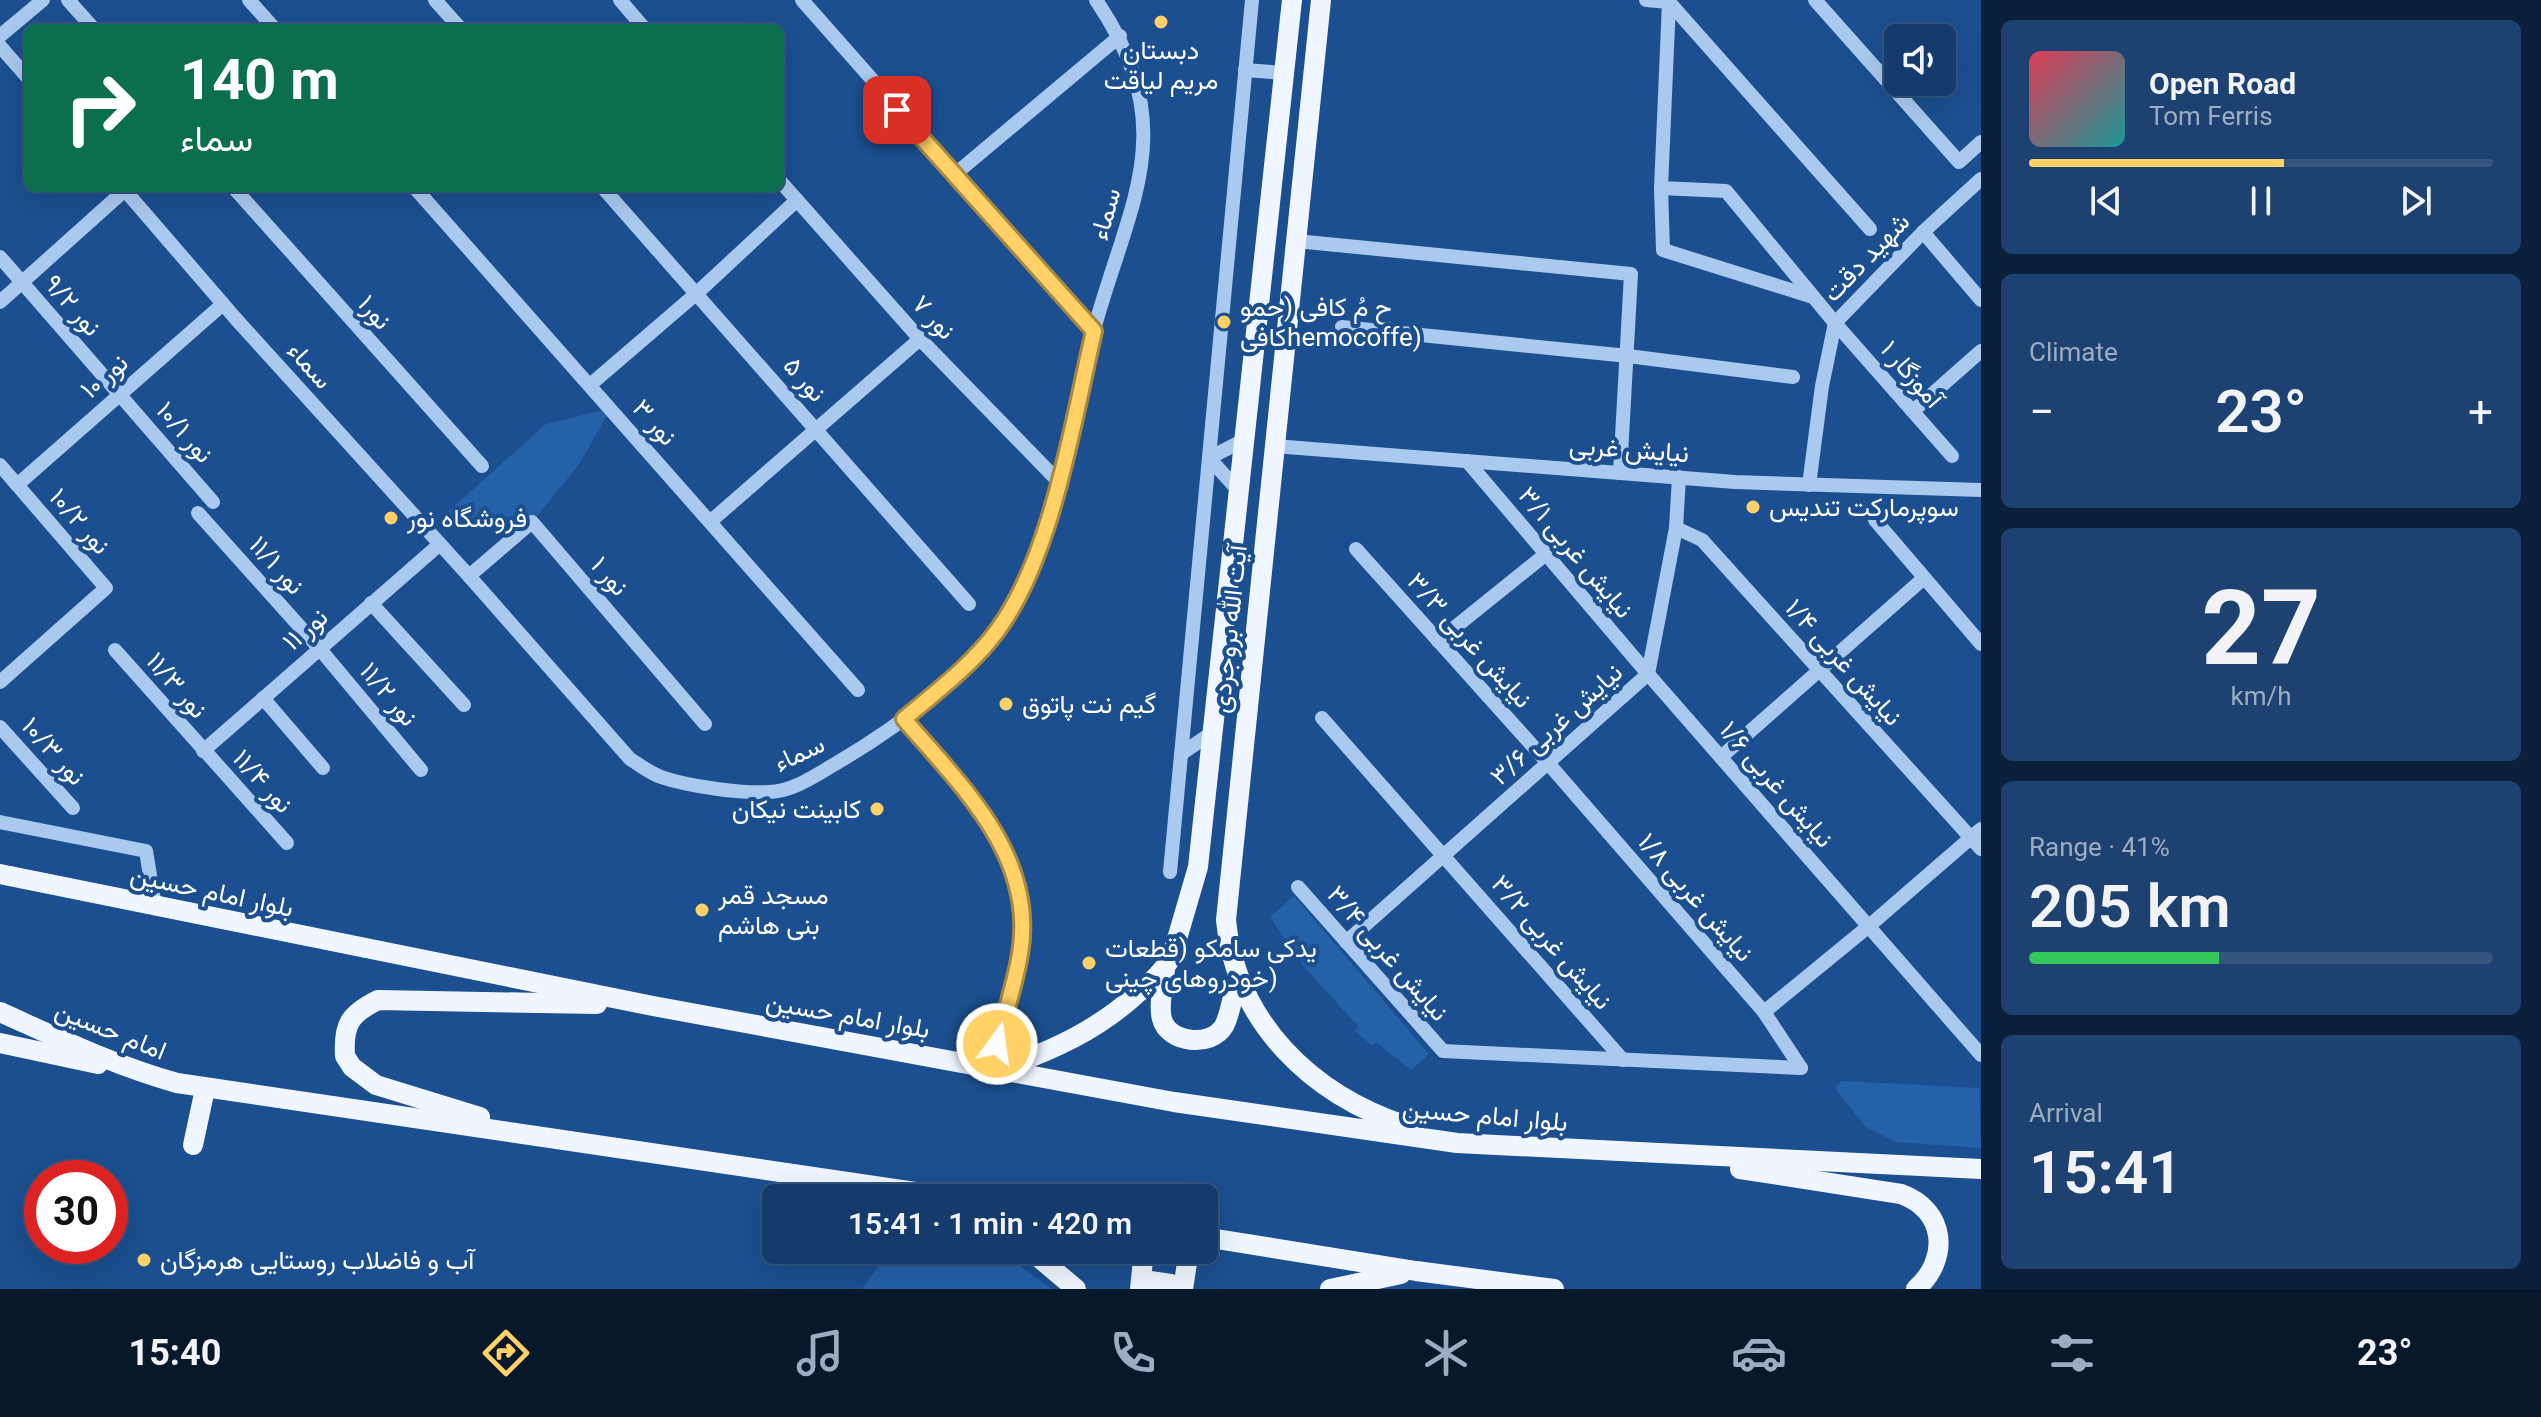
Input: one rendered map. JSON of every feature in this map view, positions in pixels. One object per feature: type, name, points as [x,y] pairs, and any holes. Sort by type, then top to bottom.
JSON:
[{"type":"main road","name":"آیت الله بروجردی","points":[[994,1069],[1050,1052],[1080,1036],[1115,1015],[1165,969],[1172,956],[1198,867],[1292,0]]},
{"type":"main road","name":"آیت الله بروجردی","points":[[1321,0],[1226,920],[1229,950],[1237,978],[1259,1016],[1290,1056],[1324,1086],[1365,1111],[1457,1143]]},
{"type":"main road","name":"بلوار امام حسین","points":[[0,874],[653,1006],[1174,1102],[1457,1143],[1981,1169]]},
{"type":"main road","points":[[1165,969],[1161,1016],[1166,1028],[1190,1039],[1210,1039],[1223,1027],[1237,978]]},
{"type":"main road","points":[[512,1131],[479,1116],[376,1085],[361,1076],[345,1056],[346,1027],[353,1015],[378,1000],[386,999],[653,1006]]},
{"type":"main road","name":"امام حسین","points":[[0,1012],[141,1073],[205,1089]]},
{"type":"main road","points":[[0,1043],[141,1073]]},
{"type":"main road","points":[[193,1145],[205,1089],[512,1131],[861,1184]]},
{"type":"main road","points":[[1631,1152],[1910,1197],[1935,1224],[1940,1246],[1936,1264],[1916,1289]]},
{"type":"main road","points":[[1218,1239],[1416,1271],[1554,1289]]},
{"type":"main road","points":[[1047,1264],[1076,1289]]},
{"type":"main road","points":[[1141,1289],[1143,1264]]},
{"type":"main road","points":[[1183,1289],[1187,1264]]},
{"type":"main road","points":[[1330,1289],[1416,1271]]},
{"type":"main road","points":[[1141,1289],[1150,1281],[1171,1284],[1176,1289]]},
{"type":"street","points":[[0,36],[43,0]]},
{"type":"street","points":[[68,0],[89,24]]},
{"type":"street","points":[[249,0],[270,24]]},
{"type":"street","points":[[435,0],[456,24]]},
{"type":"street","points":[[620,0],[641,24]]},
{"type":"street","points":[[802,0],[1094,331]]},
{"type":"street","name":"سماء","points":[[127,192],[630,759],[660,777],[731,790],[770,792],[793,787],[860,749],[904,719],[953,679],[996,633],[1016,603],[1033,564],[1058,481],[1094,331],[1131,215],[1143,159],[1141,96],[1120,36],[1096,0]]},
{"type":"street","points":[[1170,872],[1252,0]]},
{"type":"street","points":[[1646,0],[1669,2],[1870,229]]},
{"type":"street","points":[[1815,0],[1959,162],[1981,142]]},
{"type":"street","points":[[1669,2],[1661,188],[1663,250],[1814,297]]},
{"type":"street","points":[[954,175],[1120,36]]},
{"type":"street","points":[[0,46],[24,73]]},
{"type":"street","points":[[1245,70],[1284,73]]},
{"type":"street","name":"شهید دقت","points":[[1809,485],[1822,386],[1835,323],[1923,232],[1981,179]]},
{"type":"street","name":"نور ۷","points":[[784,185],[920,339],[1058,481]]},
{"type":"street","name":"آموزگار ۱","points":[[1661,188],[1726,191],[1835,323],[1952,456]]},
{"type":"street","points":[[0,302],[121,192]]},
{"type":"street","name":"نور۱","points":[[238,192],[482,466]]},
{"type":"street","name":"نور ۳","points":[[419,192],[858,690]]},
{"type":"street","name":"نور ۵","points":[[607,192],[969,604]]},
{"type":"street","points":[[590,385],[697,293],[797,200]]},
{"type":"street","points":[[1923,232],[1981,300]]},
{"type":"street","points":[[1296,241],[1631,274],[1620,473]]},
{"type":"street","name":"نور ۹/۲","points":[[0,257],[120,395]]},
{"type":"street","name":"نور ۱۰","points":[[17,485],[223,304]]},
{"type":"street","points":[[1342,327],[1628,356],[1793,377]]},
{"type":"street","points":[[711,521],[920,339]]},
{"type":"street","points":[[1913,411],[1981,351]]},
{"type":"street","name":"نور ۱۰/۱","points":[[120,395],[213,502]]},
{"type":"street","points":[[1209,458],[1244,440]]},
{"type":"street","name":"نیایش غربی","points":[[1274,446],[1679,477],[1809,485],[1981,490]]},
{"type":"street","points":[[1209,458],[1239,491]]},
{"type":"street","name":"نیایش غربی ۳/۱","points":[[1467,461],[1648,674]]},
{"type":"street","name":"نور ۱۰/۲","points":[[0,465],[106,588],[2,675]]},
{"type":"street","name":"نیایش غربی ۳/۶","points":[[1346,942],[1648,674],[1676,528],[1679,477]]},
{"type":"street","name":"نور ۱۱/۱","points":[[198,513],[319,648]]},
{"type":"street","points":[[1875,520],[1981,644]]},
{"type":"street","name":"نور ۱","points":[[469,576],[532,522],[705,724]]},
{"type":"street","name":"نیایش غربی ۱/۴","points":[[1676,528],[1702,540],[1819,670],[1976,833],[1981,849]]},
{"type":"street","name":"نور ۱۱","points":[[203,751],[440,544]]},
{"type":"street","name":"نیایش غربی ۳/۳","points":[[1356,549],[1548,763]]},
{"type":"street","points":[[1438,641],[1546,554]]},
{"type":"street","points":[[1721,757],[1924,578]]},
{"type":"street","points":[[371,603],[464,705]]},
{"type":"street","name":"نور ۱۱/۲","points":[[319,648],[421,770]]},
{"type":"street","name":"نور ۱۱/۳","points":[[115,650],[203,751]]},
{"type":"street","name":"نیایش غربی ۱/۶","points":[[1648,674],[1981,1055]]},
{"type":"street","points":[[263,698],[323,768]]},
{"type":"street","name":"نیایش غربی ۳/۲","points":[[1322,718],[1623,1060]]},
{"type":"street","points":[[904,719],[973,800],[1011,862],[1022,909],[1020,952],[994,1069]]},
{"type":"street","name":"نور ۱۰/۳","points":[[0,727],[73,808]]},
{"type":"street","points":[[1181,754],[1213,732]]},
{"type":"street","name":"نور ۱۱/۴","points":[[203,751],[287,843]]},
{"type":"street","name":"نیایش غربی ۱/۸","points":[[1548,763],[1764,1012],[1801,1068],[1623,1060]]},
{"type":"street","points":[[0,822],[146,851],[155,906]]},
{"type":"street","points":[[1764,1012],[1976,833]]},
{"type":"street","name":"نیایش غربی ۳/۴","points":[[1298,887],[1443,1051],[1623,1060]]},
{"type":"shaded area","points":[[611,408],[580,463],[532,522],[443,516],[546,424]]},
{"type":"shaded area","points":[[1294,896],[1429,1054],[1411,1070],[1377,1043],[1371,1045],[1355,1031],[1359,1027],[1304,967],[1270,917]]},
{"type":"shaded area","points":[[1841,1081],[1979,1088],[1981,1148],[1896,1142],[1866,1127],[1835,1089]]},
{"type":"shaded area","points":[[880,1264],[1017,1264],[1052,1289],[862,1289]]},
{"type":"place","name":"دبستان مریم لیاقت","points":[[1161,22]]},
{"type":"place","name":"حِ مُ کافی (حمو کافیhemocoffe)","points":[[1224,322]]},
{"type":"place","name":"سوپرمارکت تندیس","points":[[1753,507]]},
{"type":"place","name":"فروشگاه نور","points":[[391,518]]},
{"type":"place","name":"گیم نت پاتوق","points":[[1006,704]]},
{"type":"place","name":"کابینت نیکان","points":[[877,809]]},
{"type":"place","name":"مسجد قمر بنی هاشم","points":[[702,910]]},
{"type":"place","name":"یدکی سامکو (قطعات خودروهای چینی)","points":[[1089,963]]},
{"type":"place","name":"آب و فاضلاب روستایی هرمزگان","points":[[144,1260]]},
{"type":"route","points":[[897,110],[1094,331],[1058,481],[1033,564],[1016,603],[996,633],[953,679],[904,719],[973,800],[1011,862],[1022,909],[1020,952],[997,1044]]}]
